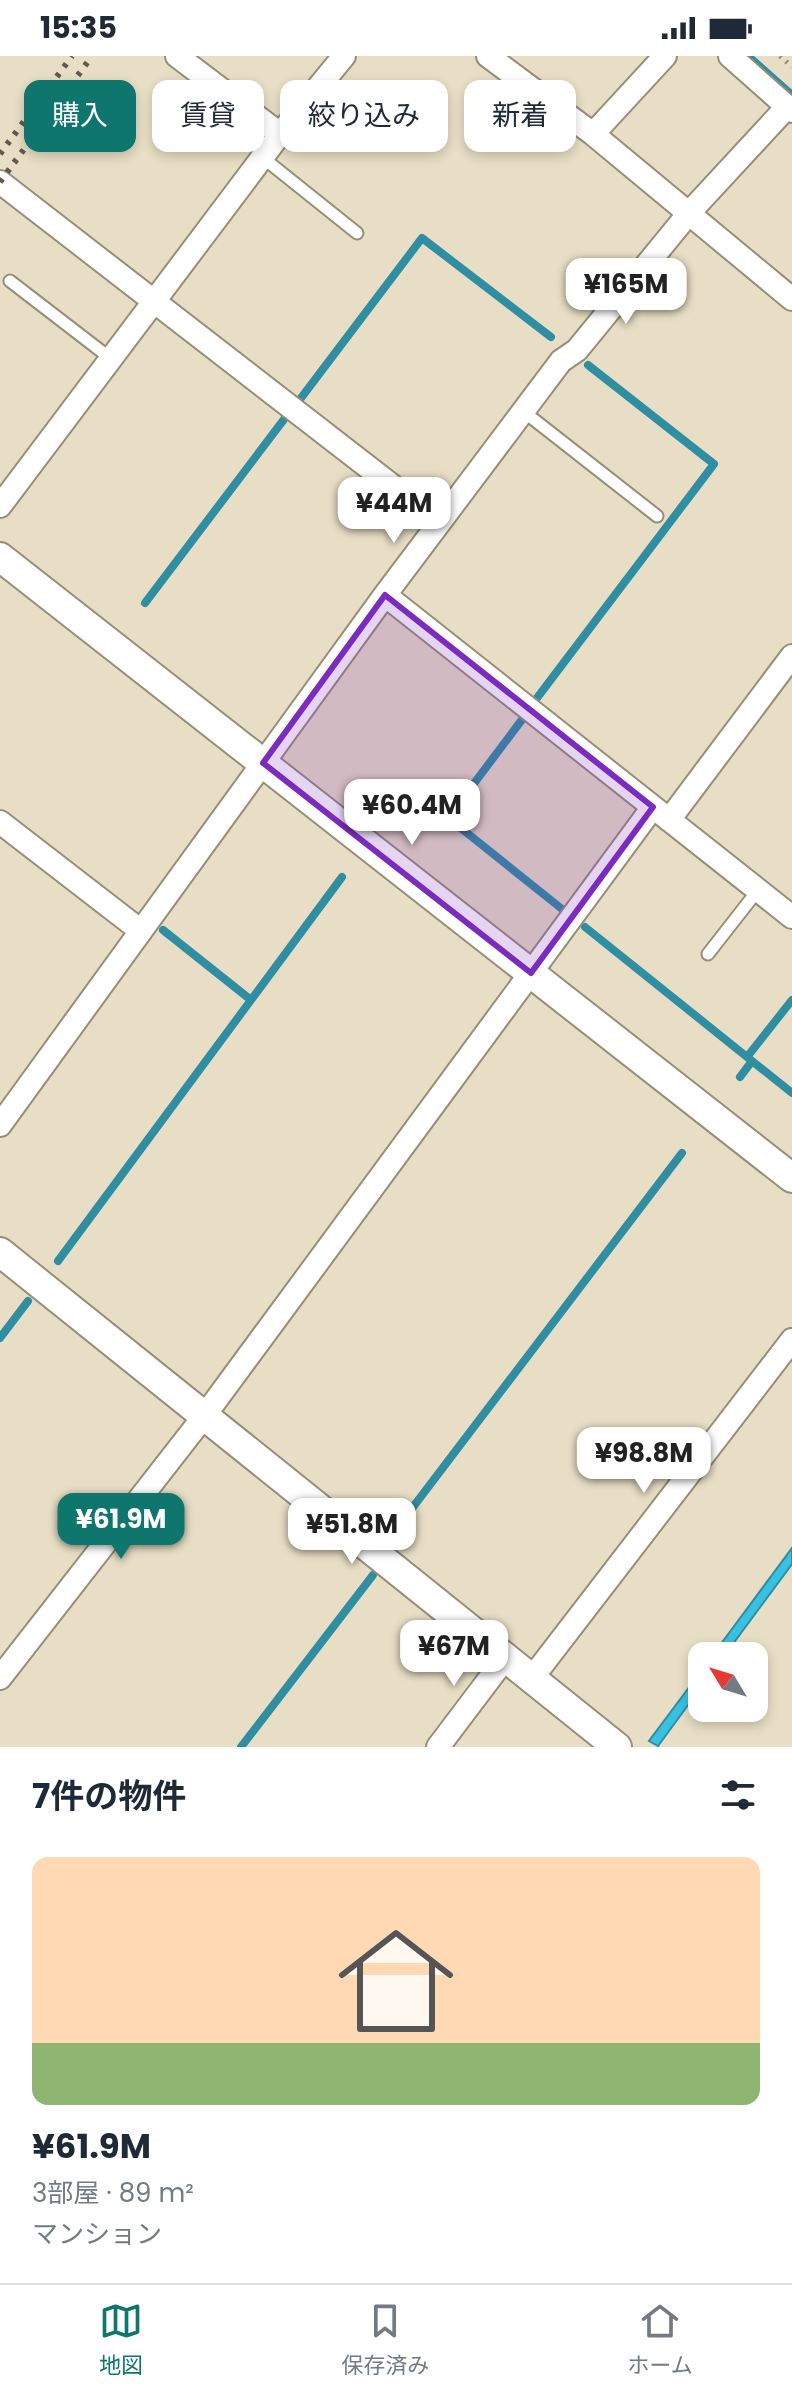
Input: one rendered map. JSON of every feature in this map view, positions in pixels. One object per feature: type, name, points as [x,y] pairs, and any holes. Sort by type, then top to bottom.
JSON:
[{"type":"street","points":[[0,506],[280,134],[177,56]]},
{"type":"street","points":[[324,80],[344,56]]},
{"type":"street","points":[[593,134],[665,56]]},
{"type":"street","points":[[0,1125],[385,595],[561,361],[577,350],[689,213],[789,109],[730,56]]},
{"type":"street","points":[[495,58],[593,134],[792,299]]},
{"type":"street","points":[[0,182],[439,522]]},
{"type":"street","points":[[0,557],[792,1178]]},
{"type":"street","points":[[385,595],[792,917]]},
{"type":"street","points":[[0,1678],[205,1415],[531,973],[792,656]]},
{"type":"street","points":[[0,822],[141,931]]},
{"type":"street","points":[[0,1252],[617,1747]]},
{"type":"street","points":[[532,1678],[792,1340]]},
{"type":"street","points":[[438,1747],[506,1657]]},
{"type":"lane","points":[[262,157],[357,233]]},
{"type":"lane","points":[[10,281],[110,358]]},
{"type":"lane","points":[[523,411],[657,516]]},
{"type":"lane","points":[[708,954],[758,890]]},
{"type":"path","points":[[780,56],[792,67]]},
{"type":"highlighted area","points":[[385,595],[653,807],[531,973],[263,763]]},
{"type":"water","points":[[792,1548],[792,1564],[734,1642],[722,1642]]},
{"type":"water","points":[[688,1689],[688,1705],[658,1746],[649,1741]]},
{"type":"waterway","points":[[748,56],[792,95]]},
{"type":"waterway","points":[[298,402],[422,238],[551,337]]},
{"type":"waterway","points":[[537,698],[714,464],[588,365]]},
{"type":"waterway","points":[[145,603],[285,418]]},
{"type":"waterway","points":[[448,818],[524,717]]},
{"type":"waterway","points":[[412,789],[562,909]]},
{"type":"waterway","points":[[58,1261],[342,877]]},
{"type":"waterway","points":[[585,927],[792,1093]]},
{"type":"waterway","points":[[163,930],[251,1000]]},
{"type":"waterway","points":[[747,1057],[792,1000]]},
{"type":"waterway","points":[[740,1077],[752,1061]]},
{"type":"waterway","points":[[410,1511],[682,1153]]},
{"type":"waterway","points":[[0,1338],[28,1301]]},
{"type":"waterway","points":[[241,1747],[373,1575]]},
{"type":"railway","points":[[0,154],[72,56]]},
{"type":"railway","points":[[0,182],[92,56]]}]
